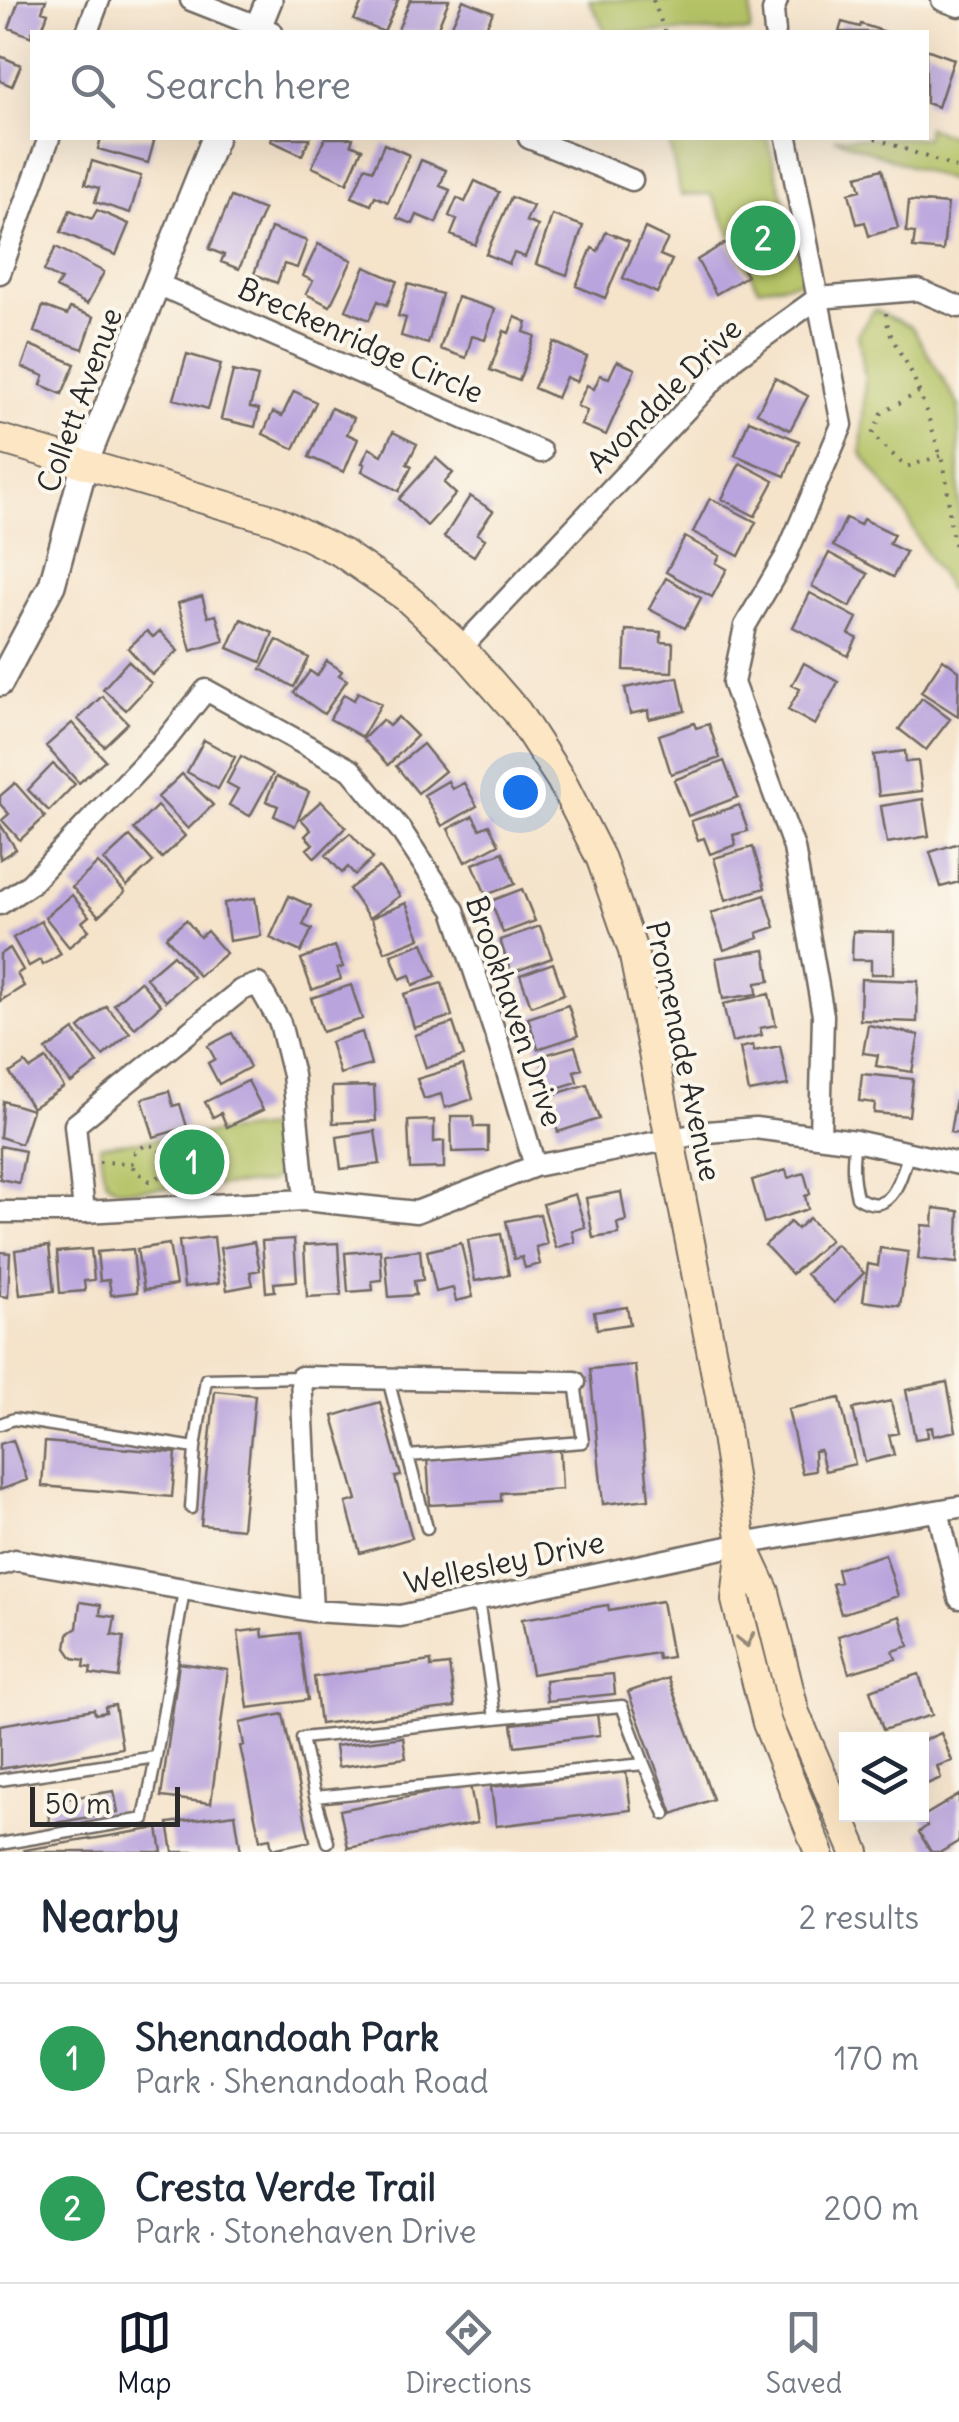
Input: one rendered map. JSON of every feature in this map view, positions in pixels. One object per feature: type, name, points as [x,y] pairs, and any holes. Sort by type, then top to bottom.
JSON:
[{"type":"main road","name":"Promenade Avenue","points":[[0,439],[206,497],[309,535],[375,573],[461,648],[517,712],[561,780],[600,859],[633,950],[720,1395],[742,1544],[736,1600],[767,1722],[819,1852]]},
{"type":"main road","name":"Promenade Avenue","points":[[742,1544],[764,1592],[795,1713],[855,1852]]},
{"type":"street","points":[[88,30],[99,0]]},
{"type":"street","points":[[191,0],[260,30]]},
{"type":"street","points":[[262,30],[270,0]]},
{"type":"street","points":[[775,30],[777,0]]},
{"type":"street","points":[[942,0],[959,6]]},
{"type":"street","points":[[0,273],[48,140]]},
{"type":"street","name":"Collett Avenue","points":[[0,682],[52,585],[85,463],[213,140]]},
{"type":"street","points":[[534,140],[632,180]]},
{"type":"street","points":[[787,140],[842,425],[786,556],[745,626],[733,683],[794,848],[823,1015],[820,1136]]},
{"type":"street","name":"Breckenridge Circle","points":[[157,284],[541,452]]},
{"type":"street","points":[[818,298],[918,290],[959,306]]},
{"type":"street","name":"Avondale Drive","points":[[461,648],[736,358],[818,298]]},
{"type":"street","name":"Brookhaven Drive","points":[[0,904],[30,884],[166,740],[206,690],[350,770],[400,829],[454,910],[535,1166]]},
{"type":"street","points":[[84,1212],[75,1125],[241,990],[258,984],[280,1023],[292,1075],[304,1200]]},
{"type":"street","points":[[0,1212],[84,1212],[304,1200],[416,1212],[535,1166],[670,1139],[755,1128],[855,1142],[959,1164]]},
{"type":"street","points":[[312,1611],[300,1377],[575,1382]]},
{"type":"street","name":"Wellesley Drive","points":[[0,1565],[15,1560],[312,1611],[400,1616],[742,1544],[959,1507]]},
{"type":"street","points":[[938,1511],[959,1598]]},
{"type":"lane","points":[[855,1142],[851,1169],[854,1188],[857,1198],[868,1203],[880,1204],[894,1194],[909,1152]]},
{"type":"lane","points":[[191,1508],[206,1379],[300,1377]]},
{"type":"lane","points":[[388,1379],[426,1528]]},
{"type":"lane","points":[[408,1456],[583,1442],[575,1382]]},
{"type":"lane","points":[[0,1424],[14,1419],[195,1448]]},
{"type":"lane","points":[[0,1844],[144,1819],[184,1590]]},
{"type":"lane","points":[[478,1598],[495,1718]]},
{"type":"lane","points":[[328,1842],[302,1738],[622,1706],[665,1814]]},
{"type":"lane","points":[[0,1780],[156,1757]]},
{"type":"lane","points":[[315,1797],[644,1764]]},
{"type":"path","points":[[653,0],[663,30]]},
{"type":"path","points":[[880,140],[959,169]]},
{"type":"path","points":[[886,293],[888,332],[912,374],[940,456],[959,556]]},
{"type":"path","points":[[919,392],[882,413],[872,435],[906,467],[940,456]]},
{"type":"path","points":[[147,1144],[159,1148],[166,1162],[165,1174],[150,1181],[134,1170],[132,1162],[135,1152],[147,1144]]},
{"type":"path","points":[[79,1162],[132,1162]]},
{"type":"green space","points":[[589,0],[752,0],[750,30],[605,30]]},
{"type":"green space","points":[[929,128],[959,139],[959,184],[839,140],[929,140]]},
{"type":"green space","points":[[668,140],[768,140],[805,281],[758,288],[711,194],[681,195]]},
{"type":"green space","points":[[874,310],[912,327],[959,406],[959,606],[905,512],[861,453],[865,380],[858,333]]},
{"type":"green space","points":[[279,1126],[281,1167],[279,1174],[267,1183],[125,1190],[111,1185],[102,1168],[100,1145]]},
{"type":"building","points":[[19,0],[46,0],[42,11],[48,13],[42,30],[30,30],[30,36],[9,28]]},
{"type":"building","points":[[363,0],[398,0],[385,30],[354,20]]},
{"type":"building","points":[[410,0],[449,0],[437,30],[398,30]]},
{"type":"building","points":[[463,0],[493,12],[485,30],[450,30]]},
{"type":"building","points":[[842,22],[880,30],[840,30]]},
{"type":"building","points":[[929,50],[954,59],[938,107],[929,104]]},
{"type":"building","points":[[0,56],[21,65],[12,86],[0,81]]},
{"type":"building","points":[[100,140],[154,140],[148,163],[98,149]]},
{"type":"building","points":[[271,140],[309,140],[302,155]]},
{"type":"building","points":[[324,140],[352,140],[351,144],[362,149],[347,183],[312,167]]},
{"type":"building","points":[[384,144],[409,155],[388,202],[375,196],[371,205],[352,197],[365,167],[373,170]]},
{"type":"building","points":[[421,160],[446,170],[440,186],[450,190],[436,223],[417,215],[413,224],[397,218]]},
{"type":"building","points":[[92,161],[141,176],[130,213],[95,202],[99,188],[85,184]]},
{"type":"building","points":[[882,169],[898,228],[869,236],[865,222],[857,224],[849,193],[861,190],[857,176]]},
{"type":"building","points":[[475,181],[499,192],[475,245],[451,235],[457,220],[449,216],[457,198],[465,202]]},
{"type":"building","points":[[231,197],[264,210],[239,269],[221,262],[224,255],[209,249]]},
{"type":"building","points":[[511,197],[533,206],[526,221],[538,226],[525,257],[514,253],[509,264],[486,254]]},
{"type":"building","points":[[909,201],[948,204],[943,251],[913,248],[915,233],[906,232]]},
{"type":"building","points":[[70,210],[92,219],[97,210],[129,224],[116,255],[61,232]]},
{"type":"building","points":[[552,215],[583,226],[567,275],[536,264]]},
{"type":"building","points":[[271,228],[307,241],[297,268],[284,264],[277,283],[254,274]]},
{"type":"building","points":[[645,228],[668,239],[660,255],[672,260],[657,293],[623,278]]},
{"type":"building","points":[[606,232],[629,241],[605,298],[576,286],[592,248],[598,251]]},
{"type":"building","points":[[727,242],[747,276],[716,294],[697,260]]},
{"type":"building","points":[[318,244],[352,260],[330,306],[306,294],[313,281],[303,276]]},
{"type":"building","points":[[56,247],[104,272],[87,304],[56,288],[61,280],[44,271]]},
{"type":"building","points":[[365,267],[397,281],[387,305],[378,301],[369,320],[346,310]]},
{"type":"building","points":[[408,284],[442,294],[428,344],[401,336],[406,318],[398,316]]},
{"type":"building","points":[[457,297],[495,309],[485,340],[472,336],[466,358],[440,349]]},
{"type":"building","points":[[43,306],[67,315],[70,308],[94,317],[83,349],[34,332]]},
{"type":"building","points":[[515,317],[527,322],[524,332],[535,336],[519,381],[490,370],[504,331],[509,333]]},
{"type":"building","points":[[554,342],[587,357],[577,382],[566,377],[557,398],[534,388]]},
{"type":"building","points":[[30,345],[75,364],[62,394],[41,385],[44,376],[22,367]]},
{"type":"building","points":[[187,354],[221,364],[208,409],[174,399]]},
{"type":"building","points":[[617,361],[635,369],[606,435],[581,425],[587,411],[577,406],[587,385],[594,389],[600,375],[609,378]]},
{"type":"building","points":[[233,371],[258,377],[250,407],[259,409],[255,427],[221,419]]},
{"type":"building","points":[[775,378],[808,396],[790,430],[757,413]]},
{"type":"building","points":[[294,391],[316,402],[294,449],[263,434],[273,412],[282,416]]},
{"type":"building","points":[[331,408],[354,418],[347,434],[358,439],[344,472],[309,457]]},
{"type":"building","points":[[749,420],[799,441],[785,476],[735,455]]},
{"type":"building","points":[[393,432],[417,444],[407,464],[412,466],[399,491],[362,471],[369,448],[382,455]]},
{"type":"building","points":[[436,458],[453,473],[444,483],[456,494],[427,526],[399,499]]},
{"type":"building","points":[[740,463],[774,481],[755,516],[722,499]]},
{"type":"building","points":[[470,496],[493,511],[477,534],[485,539],[474,556],[444,537]]},
{"type":"building","points":[[710,498],[756,522],[739,556],[693,532]]},
{"type":"building","points":[[846,518],[860,525],[863,519],[894,534],[889,544],[906,552],[893,577],[833,546]]},
{"type":"building","points":[[685,537],[720,556],[716,563],[727,569],[712,597],[666,572]]},
{"type":"building","points":[[829,553],[868,574],[850,607],[812,586]]},
{"type":"building","points":[[666,578],[701,598],[685,628],[649,609]]},
{"type":"building","points":[[810,593],[857,618],[849,634],[857,638],[848,656],[793,627]]},
{"type":"building","points":[[202,596],[208,617],[216,615],[224,641],[191,651],[178,603]]},
{"type":"building","points":[[241,619],[273,633],[261,662],[228,648]]},
{"type":"building","points":[[626,630],[661,632],[661,642],[673,643],[672,672],[624,670]]},
{"type":"building","points":[[147,631],[153,637],[160,631],[178,651],[152,675],[128,648]]},
{"type":"building","points":[[277,640],[309,658],[294,687],[261,669]]},
{"type":"building","points":[[943,659],[959,671],[958,716],[921,692]]},
{"type":"building","points":[[128,661],[151,683],[126,710],[103,689]]},
{"type":"building","points":[[327,661],[342,671],[339,675],[347,680],[324,714],[294,693],[310,671],[317,676]]},
{"type":"building","points":[[804,663],[838,682],[815,725],[788,710],[800,689],[792,685]]},
{"type":"building","points":[[678,677],[685,711],[649,719],[648,710],[630,714],[625,688]]},
{"type":"building","points":[[358,692],[381,704],[362,737],[330,719],[344,694],[354,700]]},
{"type":"building","points":[[102,696],[128,723],[104,746],[78,719]]},
{"type":"building","points":[[922,698],[950,719],[926,750],[899,729]]},
{"type":"building","points":[[398,717],[417,736],[388,765],[363,739],[382,720],[389,726]]},
{"type":"building","points":[[72,723],[105,760],[79,783],[46,746]]},
{"type":"building","points":[[694,723],[696,728],[709,724],[720,758],[671,774],[659,735]]},
{"type":"building","points":[[204,740],[235,757],[218,789],[187,772]]},
{"type":"building","points":[[423,744],[445,771],[418,793],[396,766]]},
{"type":"building","points":[[905,751],[906,762],[918,761],[922,791],[879,796],[874,755]]},
{"type":"building","points":[[241,756],[273,774],[250,816],[229,805],[238,789],[227,783]]},
{"type":"building","points":[[724,761],[738,797],[688,816],[674,780]]},
{"type":"building","points":[[53,764],[75,784],[49,811],[28,790]]},
{"type":"building","points":[[182,774],[213,805],[188,829],[158,797]]},
{"type":"building","points":[[276,777],[309,792],[295,826],[274,816],[278,806],[266,801]]},
{"type":"building","points":[[448,781],[452,789],[464,783],[477,806],[442,826],[424,795]]},
{"type":"building","points":[[15,783],[45,817],[20,840],[2,820],[9,814],[0,804],[0,796]]},
{"type":"building","points":[[923,799],[929,836],[887,843],[881,806]]},
{"type":"building","points":[[321,801],[346,827],[315,858],[307,849],[313,844],[305,836],[311,830],[301,819]]},
{"type":"building","points":[[739,805],[748,831],[733,835],[736,845],[710,854],[704,838],[698,840],[691,821]]},
{"type":"building","points":[[157,806],[185,836],[162,858],[134,829]]},
{"type":"building","points":[[473,816],[480,829],[489,825],[499,844],[465,862],[448,829]]},
{"type":"building","points":[[0,824],[16,849],[0,859]]},
{"type":"building","points":[[350,833],[373,858],[355,875],[348,867],[342,873],[326,855]]},
{"type":"building","points":[[130,836],[153,862],[127,886],[104,860]]},
{"type":"building","points":[[959,843],[959,882],[941,887],[930,852]]},
{"type":"building","points":[[753,847],[765,888],[726,900],[714,858]]},
{"type":"building","points":[[503,852],[515,884],[486,895],[473,864]]},
{"type":"building","points":[[98,863],[125,892],[99,916],[72,887]]},
{"type":"building","points":[[379,867],[400,896],[369,918],[349,889]]},
{"type":"building","points":[[522,889],[535,921],[503,933],[491,901]]},
{"type":"building","points":[[72,895],[89,916],[82,922],[89,930],[69,947],[45,917]]},
{"type":"building","points":[[765,895],[775,927],[757,933],[759,938],[724,950],[711,913]]},
{"type":"building","points":[[289,896],[311,906],[303,925],[312,929],[301,952],[270,938]]},
{"type":"building","points":[[255,898],[261,936],[229,941],[224,903]]},
{"type":"building","points":[[406,903],[420,938],[385,952],[371,918]]},
{"type":"building","points":[[186,920],[200,937],[207,931],[226,953],[199,976],[166,937]]},
{"type":"building","points":[[41,921],[61,954],[43,965],[40,960],[29,966],[13,938]]},
{"type":"building","points":[[540,926],[552,958],[511,973],[500,940]]},
{"type":"building","points":[[853,931],[894,932],[894,974],[871,974],[871,960],[852,960]]},
{"type":"building","points":[[423,943],[436,976],[413,985],[410,975],[400,979],[391,955]]},
{"type":"building","points":[[335,946],[343,967],[337,969],[341,979],[312,990],[301,959]]},
{"type":"building","points":[[10,948],[23,970],[17,974],[24,986],[0,1001],[0,954]]},
{"type":"building","points":[[765,950],[770,981],[756,983],[757,994],[723,999],[716,958]]},
{"type":"building","points":[[173,955],[193,977],[166,1001],[146,978]]},
{"type":"building","points":[[553,963],[564,994],[531,1006],[520,975]]},
{"type":"building","points":[[861,979],[918,981],[917,1022],[860,1020]]},
{"type":"building","points":[[140,981],[161,1005],[135,1028],[114,1004]]},
{"type":"building","points":[[442,983],[452,1016],[414,1028],[404,994]]},
{"type":"building","points":[[351,985],[362,1019],[322,1032],[311,998]]},
{"type":"building","points":[[769,994],[776,1025],[760,1028],[762,1035],[732,1042],[723,1004]]},
{"type":"building","points":[[568,1005],[578,1036],[538,1049],[528,1018]]},
{"type":"building","points":[[106,1006],[130,1033],[103,1056],[79,1028]]},
{"type":"building","points":[[453,1023],[464,1056],[426,1068],[415,1035]]},
{"type":"building","points":[[868,1025],[919,1035],[912,1072],[876,1066],[878,1055],[863,1053]]},
{"type":"building","points":[[74,1030],[98,1063],[71,1083],[46,1050]]},
{"type":"building","points":[[362,1032],[371,1065],[340,1074],[330,1042]]},
{"type":"building","points":[[232,1033],[250,1067],[219,1084],[208,1063],[215,1059],[208,1046]]},
{"type":"building","points":[[753,1045],[754,1051],[780,1046],[788,1085],[749,1092],[740,1048]]},
{"type":"building","points":[[575,1046],[582,1069],[574,1071],[577,1082],[551,1090],[541,1056]]},
{"type":"building","points":[[46,1059],[64,1087],[32,1108],[10,1073],[25,1063],[30,1069]]},
{"type":"building","points":[[463,1065],[473,1099],[445,1108],[441,1094],[424,1099],[417,1079]]},
{"type":"building","points":[[862,1074],[913,1079],[909,1116],[874,1113],[875,1103],[859,1101]]},
{"type":"building","points":[[248,1081],[263,1110],[227,1127],[221,1113],[213,1117],[205,1102]]},
{"type":"building","points":[[587,1084],[599,1119],[558,1132],[546,1097]]},
{"type":"building","points":[[374,1086],[376,1121],[333,1123],[332,1087]]},
{"type":"building","points":[[169,1091],[173,1106],[180,1104],[187,1127],[154,1137],[142,1099]]},
{"type":"building","points":[[959,1093],[959,1134],[950,1132]]},
{"type":"building","points":[[3,1101],[32,1110],[21,1144],[0,1137]]},
{"type":"building","points":[[451,1116],[473,1116],[474,1127],[488,1127],[488,1151],[452,1152]]},
{"type":"building","points":[[434,1120],[434,1142],[444,1141],[444,1168],[410,1169],[408,1121]]},
{"type":"building","points":[[375,1131],[380,1164],[341,1169],[337,1137]]},
{"type":"building","points":[[0,1146],[25,1151],[19,1183],[0,1179]]},
{"type":"building","points":[[786,1170],[788,1178],[804,1173],[810,1194],[805,1196],[808,1209],[764,1223],[752,1180]]},
{"type":"building","points":[[621,1192],[626,1221],[617,1223],[619,1234],[593,1238],[586,1198]]},
{"type":"building","points":[[575,1194],[585,1227],[572,1231],[575,1242],[556,1248],[543,1204]]},
{"type":"building","points":[[934,1208],[959,1211],[957,1263],[918,1259],[922,1225],[933,1226]]},
{"type":"building","points":[[540,1214],[547,1244],[536,1247],[540,1264],[525,1268],[522,1257],[514,1259],[506,1221]]},
{"type":"building","points":[[809,1218],[830,1240],[792,1274],[765,1245],[790,1222],[797,1229]]},
{"type":"building","points":[[501,1234],[509,1275],[475,1281],[468,1240]]},
{"type":"building","points":[[214,1237],[219,1283],[184,1287],[179,1241]]},
{"type":"building","points":[[294,1239],[297,1281],[274,1283],[275,1291],[266,1292],[262,1241]]},
{"type":"building","points":[[254,1242],[260,1270],[250,1272],[253,1285],[227,1290],[220,1248]]},
{"type":"building","points":[[338,1243],[341,1295],[307,1297],[304,1245]]},
{"type":"building","points":[[461,1243],[473,1297],[456,1301],[453,1288],[436,1292],[427,1251]]},
{"type":"building","points":[[169,1244],[176,1285],[144,1290],[137,1249]]},
{"type":"building","points":[[836,1244],[864,1273],[834,1303],[806,1274]]},
{"type":"building","points":[[49,1246],[54,1291],[20,1295],[15,1250]]},
{"type":"building","points":[[880,1248],[908,1252],[900,1306],[863,1301],[868,1264],[878,1266]]},
{"type":"building","points":[[91,1249],[94,1280],[84,1281],[85,1291],[60,1293],[57,1252]]},
{"type":"building","points":[[133,1249],[137,1292],[111,1295],[109,1280],[100,1281],[97,1252]]},
{"type":"building","points":[[380,1250],[382,1280],[372,1281],[373,1290],[348,1292],[345,1253]]},
{"type":"building","points":[[420,1250],[423,1280],[414,1281],[416,1295],[389,1297],[385,1254]]},
{"type":"building","points":[[0,1252],[10,1253],[8,1297],[0,1296]]},
{"type":"building","points":[[627,1307],[630,1324],[597,1329],[594,1312]]},
{"type":"building","points":[[635,1365],[649,1499],[603,1504],[590,1369]]},
{"type":"building","points":[[947,1382],[956,1431],[933,1436],[932,1427],[927,1428],[928,1437],[915,1439],[906,1390]]},
{"type":"building","points":[[215,1391],[255,1395],[242,1529],[201,1525]]},
{"type":"building","points":[[840,1398],[855,1464],[825,1471],[820,1450],[814,1451],[815,1471],[802,1473],[788,1409]]},
{"type":"building","points":[[891,1401],[898,1433],[889,1435],[894,1455],[865,1462],[853,1409]]},
{"type":"building","points":[[380,1402],[401,1476],[395,1477],[412,1538],[360,1553],[346,1503],[357,1500],[333,1416]]},
{"type":"building","points":[[13,1440],[27,1480],[0,1490],[0,1444]]},
{"type":"building","points":[[45,1442],[176,1453],[172,1497],[42,1486]]},
{"type":"building","points":[[560,1450],[562,1489],[501,1493],[501,1501],[430,1505],[427,1457]]},
{"type":"building","points":[[885,1554],[898,1596],[841,1614],[832,1584],[840,1582],[837,1569]]},
{"type":"building","points":[[662,1601],[672,1657],[658,1659],[657,1653],[532,1674],[522,1619]]},
{"type":"building","points":[[80,1602],[101,1605],[100,1615],[115,1617],[112,1635],[124,1637],[119,1678],[90,1674],[91,1668],[84,1667],[85,1660],[73,1658],[66,1648],[68,1634],[77,1628]]},
{"type":"building","points":[[900,1616],[909,1646],[893,1651],[896,1659],[849,1673],[838,1636]]},
{"type":"building","points":[[262,1629],[263,1637],[299,1633],[308,1700],[248,1708],[238,1632]]},
{"type":"building","points":[[431,1661],[431,1667],[449,1665],[455,1707],[320,1724],[314,1677]]},
{"type":"building","points":[[179,1663],[228,1670],[211,1803],[161,1797]]},
{"type":"building","points":[[613,1674],[615,1694],[547,1701],[545,1680]]},
{"type":"building","points":[[919,1674],[932,1715],[883,1730],[870,1690]]},
{"type":"building","points":[[668,1678],[713,1799],[673,1814],[628,1692]]},
{"type":"building","points":[[115,1705],[122,1748],[0,1769],[0,1725],[94,1709],[95,1714]]},
{"type":"building","points":[[283,1714],[310,1841],[272,1849],[270,1838],[260,1840],[240,1746],[244,1745],[240,1723]]},
{"type":"building","points":[[597,1714],[600,1735],[515,1746],[512,1724]]},
{"type":"building","points":[[941,1733],[952,1761],[937,1766],[941,1778],[929,1783],[929,1738]]},
{"type":"building","points":[[403,1737],[406,1758],[338,1767],[335,1746]]},
{"type":"building","points":[[626,1772],[631,1810],[496,1826],[491,1787]]},
{"type":"building","points":[[470,1785],[477,1823],[348,1848],[340,1810]]},
{"type":"building","points":[[114,1791],[118,1812],[50,1824],[46,1802]]},
{"type":"building","points":[[959,1795],[959,1841],[941,1852],[931,1852],[919,1832],[927,1826],[929,1813]]},
{"type":"building","points":[[235,1814],[241,1852],[173,1852],[168,1823]]},
{"type":"building","points":[[158,1828],[162,1852],[24,1852],[24,1850]]},
{"type":"place","name":"Cresta Verde Trail","points":[[763,238]]},
{"type":"place","name":"Shenandoah Park","points":[[192,1162]]}]
